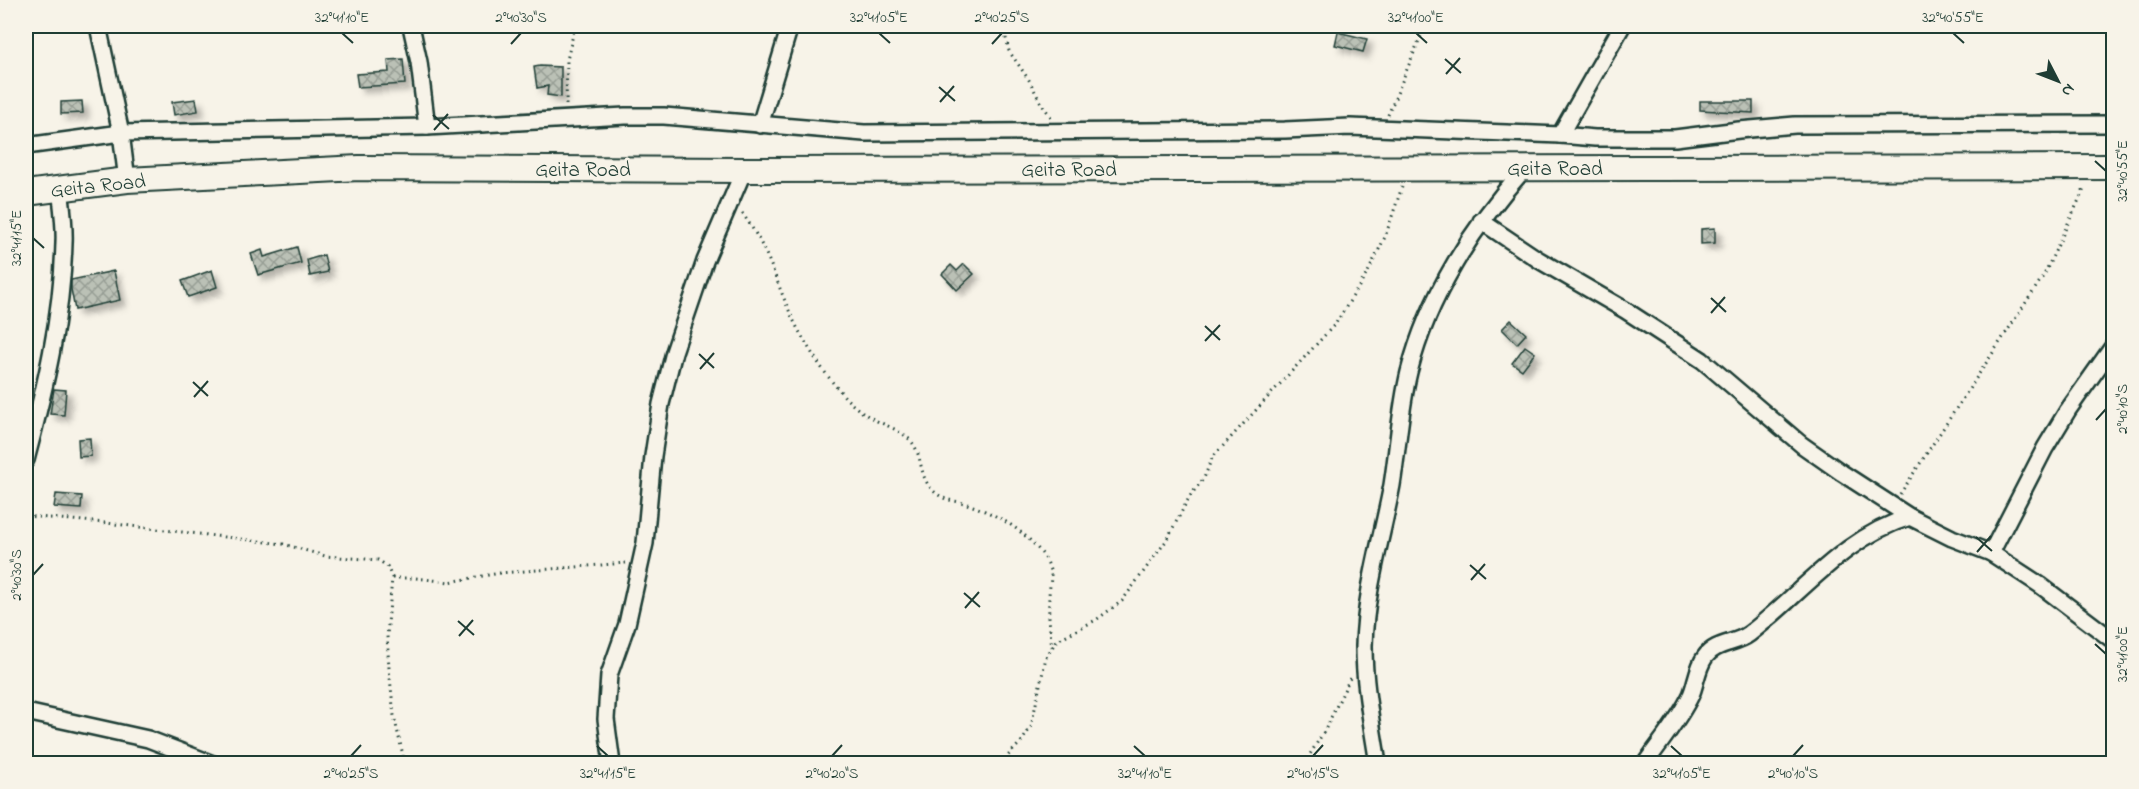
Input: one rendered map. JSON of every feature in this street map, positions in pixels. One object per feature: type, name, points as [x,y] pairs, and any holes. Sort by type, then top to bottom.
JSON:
[{"type":"highway","name":"Geita Road","points":[[26,193],[127,180],[359,168],[744,171],[2104,167]]},
{"type":"street","points":[[98,26],[121,133],[127,180]]},
{"type":"street","points":[[411,26],[419,62],[427,127]]},
{"type":"street","points":[[760,125],[790,26]]},
{"type":"street","points":[[1560,135],[1623,26]]},
{"type":"street","points":[[26,146],[121,133],[427,127],[664,116],[864,133],[1285,130],[1350,127],[1595,138],[1675,138],[1795,125],[2114,124]]},
{"type":"street","points":[[1378,764],[1365,674],[1364,644],[1370,596],[1394,474],[1408,375],[1418,339],[1455,265],[1481,221],[1525,168]]},
{"type":"street","points":[[612,764],[606,719],[609,675],[627,624],[645,543],[652,456],[661,404],[674,352],[705,261],[744,171]]},
{"type":"street","points":[[26,460],[46,383],[61,298],[64,241],[60,188]]},
{"type":"street","points":[[1481,221],[1539,260],[1626,310],[1702,360],[1802,445],[1893,506],[1952,538],[1991,553],[2040,585],[2114,641]]},
{"type":"street","points":[[1991,553],[2045,448],[2068,410],[2114,345]]},
{"type":"street","points":[[1645,764],[1683,710],[1705,656],[1716,647],[1745,637],[1875,530],[1910,517]]},
{"type":"street","points":[[26,712],[117,734],[148,739],[213,764]]},
{"type":"path","points":[[568,119],[565,82],[567,60],[575,26]]},
{"type":"path","points":[[1007,26],[1006,38],[1009,51],[1029,80],[1041,103],[1064,132]]},
{"type":"path","points":[[1383,130],[1425,26]]},
{"type":"path","points":[[1893,506],[2044,275],[2104,167]]},
{"type":"path","points":[[1000,764],[1022,741],[1031,727],[1046,657],[1057,639],[1096,620],[1122,601],[1166,541],[1190,496],[1204,478],[1212,458],[1336,322],[1368,272],[1385,237],[1409,168]]},
{"type":"path","points":[[732,200],[755,230],[768,255],[792,316],[811,350],[840,391],[856,407],[874,419],[898,430],[910,440],[918,450],[921,470],[926,481],[936,493],[944,499],[963,502],[1005,520],[1046,559],[1051,574],[1049,618],[1052,647]]},
{"type":"path","points":[[26,516],[283,544],[326,556],[378,560],[387,566],[392,578],[387,636],[389,668],[394,716],[405,764]]},
{"type":"path","points":[[392,578],[449,582],[500,573],[640,562]]},
{"type":"path","points":[[1304,764],[1325,730],[1352,675]]},
{"type":"building","points":[[1338,32],[1367,39],[1363,52],[1335,45]]},
{"type":"building","points":[[403,59],[405,84],[358,87],[356,74],[389,72],[388,60]]},
{"type":"building","points":[[534,67],[561,67],[561,97],[547,95],[548,86],[537,88]]},
{"type":"building","points":[[196,99],[198,111],[174,115],[172,102]]},
{"type":"building","points":[[82,101],[83,113],[61,114],[61,102]]},
{"type":"building","points":[[1700,101],[1753,101],[1753,113],[1700,110]]},
{"type":"building","points":[[1715,228],[1715,243],[1701,244],[1701,229]]},
{"type":"building","points":[[297,247],[301,263],[258,275],[251,254],[262,250],[264,257]]},
{"type":"building","points":[[324,255],[328,272],[310,276],[307,260]]},
{"type":"building","points":[[964,264],[974,274],[957,290],[942,274],[951,265],[957,271]]},
{"type":"building","points":[[212,270],[217,287],[188,297],[182,281]]},
{"type":"building","points":[[114,271],[120,300],[75,310],[71,280]]},
{"type":"building","points":[[1511,320],[1526,334],[1517,344],[1502,329]]},
{"type":"building","points":[[1525,346],[1535,353],[1522,370],[1512,363]]},
{"type":"building","points":[[54,389],[66,390],[64,415],[50,414]]},
{"type":"building","points":[[90,438],[91,456],[79,457],[78,439]]},
{"type":"building","points":[[56,494],[82,496],[81,509],[54,507]]}]
